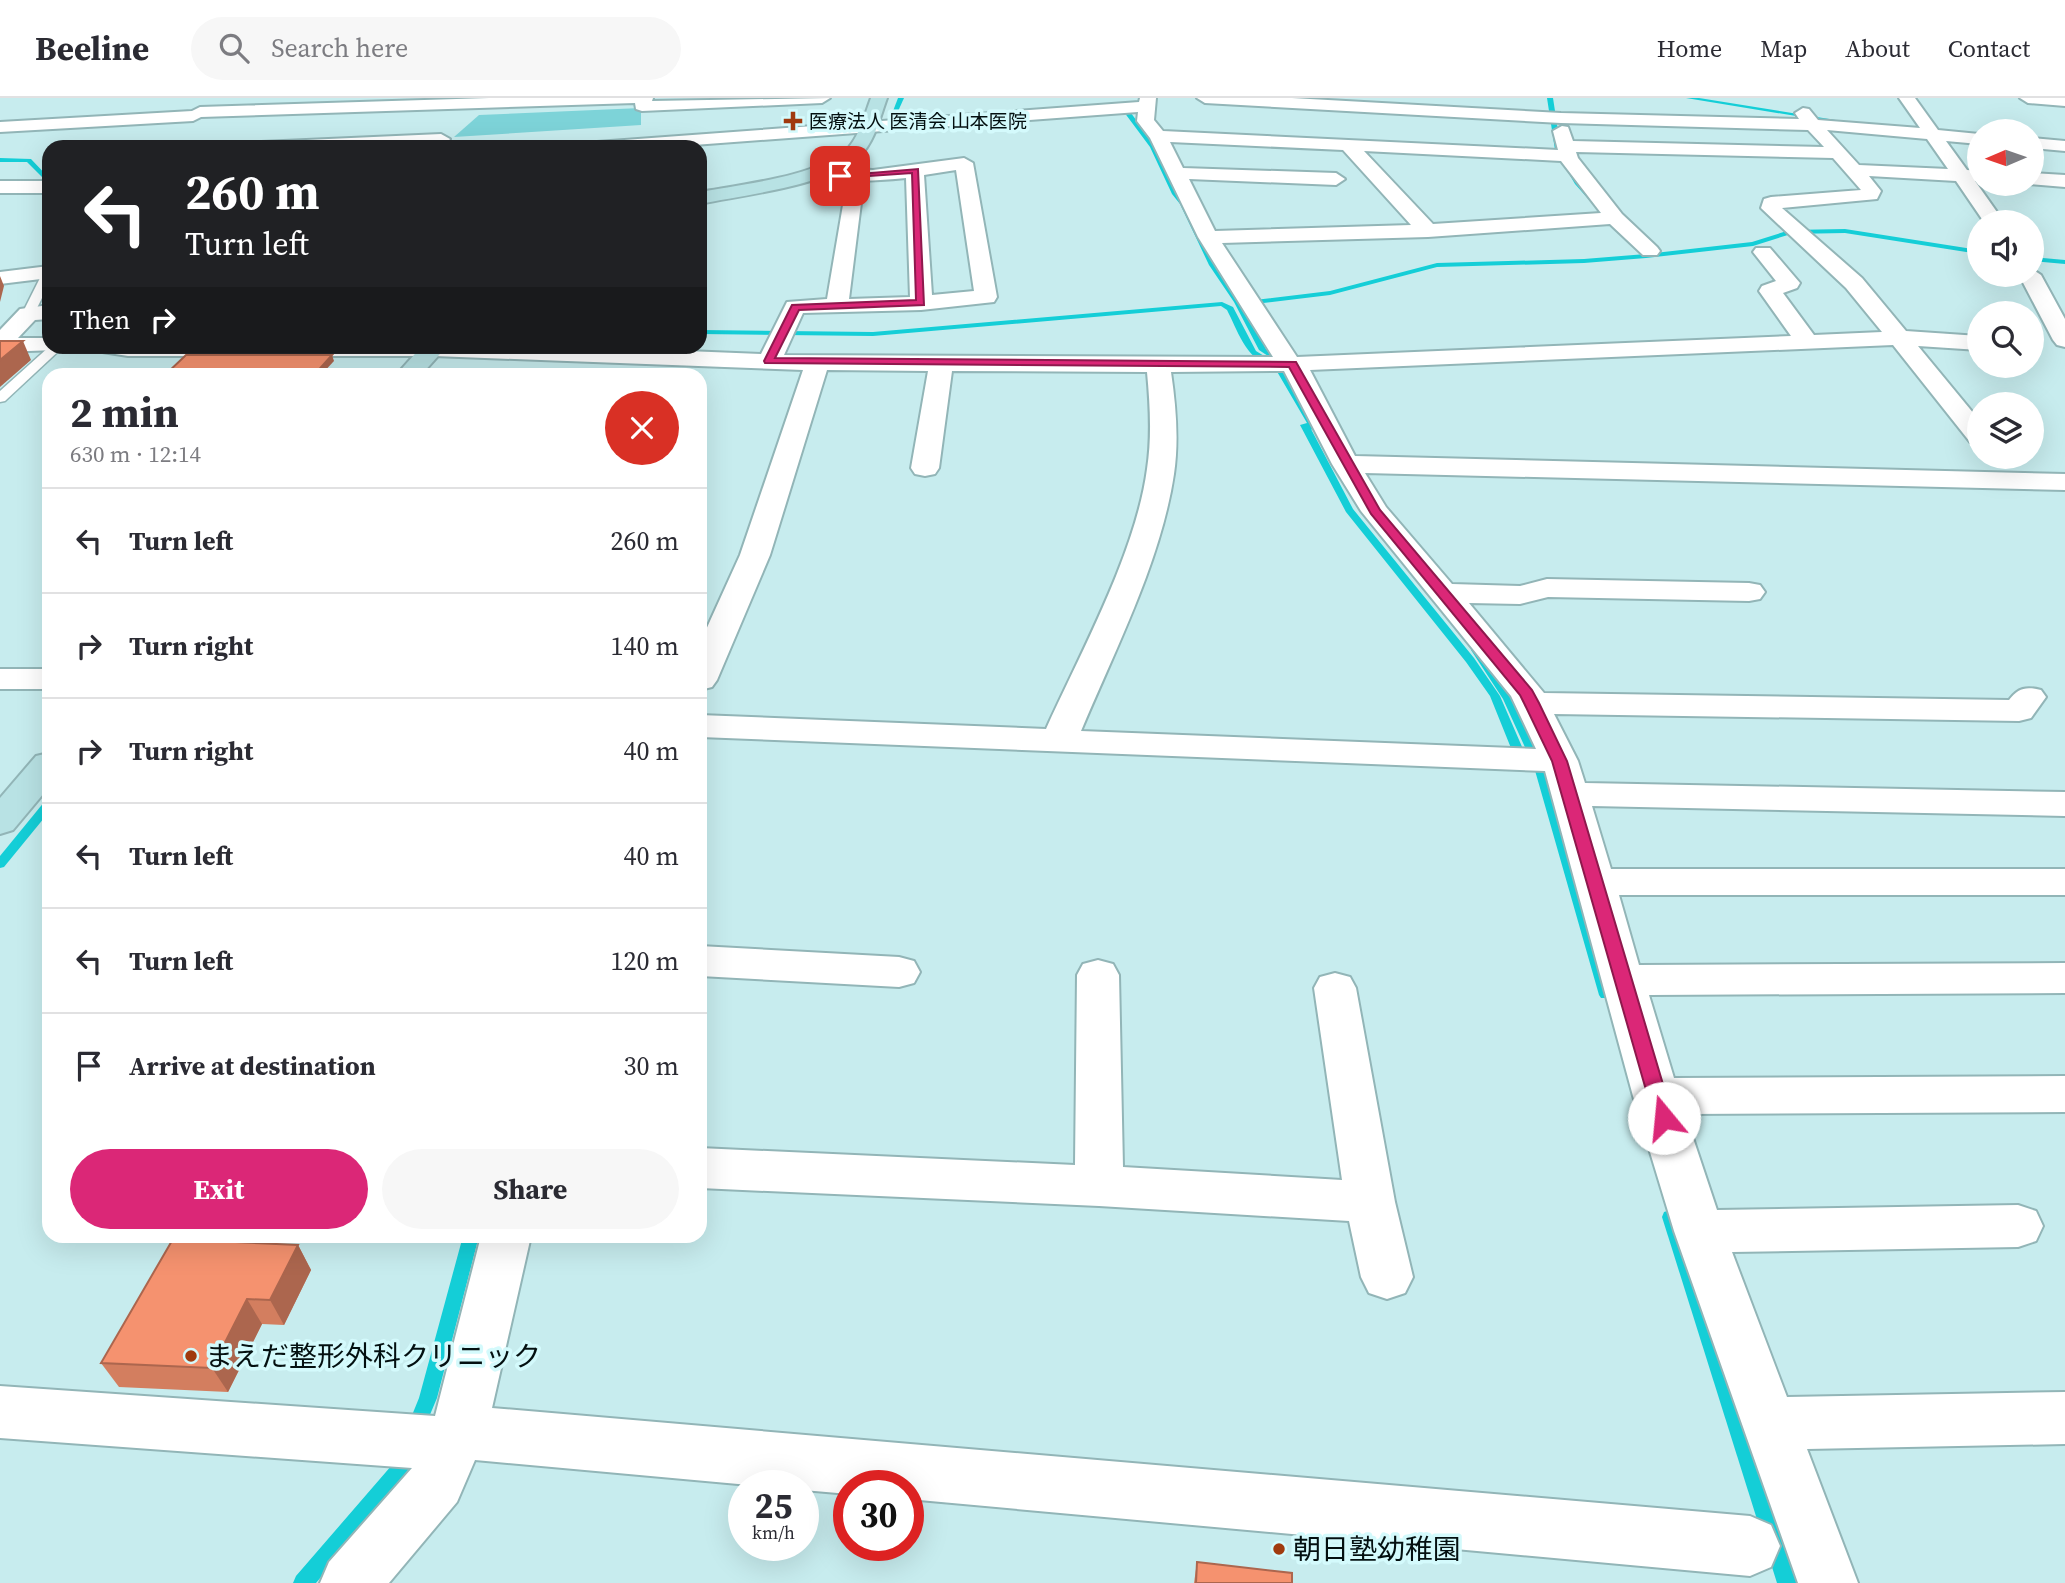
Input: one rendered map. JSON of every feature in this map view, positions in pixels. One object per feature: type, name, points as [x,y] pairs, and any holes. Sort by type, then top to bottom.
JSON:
[{"type":"main road","points":[[707,196],[819,171],[844,160],[879,126],[879,98]]},
{"type":"main road","points":[[415,368],[428,354]]},
{"type":"main road","points":[[0,822],[42,773]]},
{"type":"street","points":[[161,135],[223,98]]},
{"type":"street","points":[[0,127],[196,114],[485,101],[645,98],[642,106],[822,98]]},
{"type":"street","points":[[1206,98],[1299,119],[1349,146],[1429,231]]},
{"type":"street","points":[[1556,98],[1556,118],[1563,154],[1611,218],[1650,251]]},
{"type":"street","points":[[1786,98],[1872,191],[1870,195],[1771,203],[1771,208],[1854,283],[1967,421]]},
{"type":"street","points":[[1907,98],[1930,133],[1967,173]]},
{"type":"street","points":[[2028,98],[2065,102]]},
{"type":"street","points":[[361,140],[446,134],[485,101]]},
{"type":"street","points":[[691,140],[879,126],[941,115],[1035,105],[1147,102],[1145,121],[1158,136],[1209,237],[1284,356],[1280,364]]},
{"type":"street","points":[[1681,104],[1967,138]]},
{"type":"street","points":[[1158,136],[1299,119],[1807,119]]},
{"type":"street","points":[[2044,144],[2065,146]]},
{"type":"street","points":[[1349,146],[1563,154],[1837,153]]},
{"type":"street","points":[[769,361],[795,307],[920,303],[986,297],[964,163],[915,171],[851,176],[819,171]]},
{"type":"street","points":[[1853,170],[1967,176]]},
{"type":"street","points":[[915,171],[920,303]]},
{"type":"street","points":[[1177,173],[1336,179]]},
{"type":"street","points":[[2044,180],[2065,181]]},
{"type":"street","points":[[0,187],[42,187]]},
{"type":"street","points":[[837,306],[851,203]]},
{"type":"street","points":[[1209,237],[1429,231],[1611,218]]},
{"type":"street","points":[[1763,252],[1789,283],[1770,291],[1807,342]]},
{"type":"street","points":[[0,278],[42,273]]},
{"type":"street","points":[[2035,287],[2058,346]]},
{"type":"street","points":[[2044,287],[2065,293]]},
{"type":"street","points":[[0,344],[39,313]]},
{"type":"street","points":[[557,354],[628,365],[694,366],[769,361],[1280,364],[1899,338],[1967,342]]},
{"type":"street","points":[[0,344],[42,345]]},
{"type":"street","points":[[538,368],[550,354]]},
{"type":"street","points":[[707,664],[755,555],[817,363]]},
{"type":"street","points":[[925,468],[941,364]]},
{"type":"street","points":[[1280,364],[1375,511],[1527,693],[1547,769],[1594,882],[1656,1096],[1699,1231],[1828,1583]]},
{"type":"street","points":[[1059,741],[1132,565],[1158,485],[1164,419],[1158,365]]},
{"type":"street","points":[[1346,464],[2015,481],[2060,487]]},
{"type":"street","points":[[2006,469],[2015,481]]},
{"type":"street","points":[[1443,593],[1521,594],[1547,588],[1749,592]]},
{"type":"street","points":[[0,679],[42,679]]},
{"type":"street","points":[[1531,703],[2019,711],[2029,697]]},
{"type":"street","points":[[707,726],[1059,741],[1547,769],[2065,804]]},
{"type":"street","points":[[1594,882],[2065,883]]},
{"type":"street","points":[[707,961],[899,972]]},
{"type":"street","points":[[1098,975],[1099,1186]]},
{"type":"street","points":[[1623,980],[2065,978]]},
{"type":"street","points":[[1335,988],[1370,1202],[1387,1277]]},
{"type":"street","points":[[1656,1096],[2065,1094]]},
{"type":"street","points":[[707,1168],[1099,1186],[1370,1202]]},
{"type":"street","points":[[1699,1231],[2018,1226]]},
{"type":"street","points":[[350,1583],[437,1482],[434,1440],[504,1243]]},
{"type":"street","points":[[0,1412],[434,1440],[1750,1546]]},
{"type":"street","points":[[1768,1423],[2065,1418]]},
{"type":"lane","points":[[0,398],[49,354]]},
{"type":"shaded area","points":[[641,108],[641,125],[454,137],[479,115]]},
{"type":"building","points":[[0,341],[23,341],[0,360]]},
{"type":"building","points":[[186,355],[332,355],[320,368],[172,368]]},
{"type":"building","points":[[171,1243],[298,1245],[270,1300],[247,1299],[212,1368],[101,1363]]},
{"type":"building","points":[[1197,1562],[1292,1573],[1292,1583],[1196,1583]]},
{"type":"waterway","points":[[892,118],[901,98]]},
{"type":"waterway","points":[[1550,98],[1558,150],[1578,184],[1592,200]]},
{"type":"waterway","points":[[1689,98],[1851,123]]},
{"type":"waterway","points":[[1113,110],[1126,110],[1153,147],[1212,265],[1238,302],[1263,350],[1271,355],[1315,430]]},
{"type":"waterway","points":[[0,160],[29,160],[42,174]]},
{"type":"waterway","points":[[1246,303],[1330,293],[1437,265],[1584,261],[1646,256],[1753,244],[1790,232],[1845,231],[1967,250]]},
{"type":"waterway","points":[[2044,260],[2065,262]]},
{"type":"waterway","points":[[707,332],[873,334],[1222,304],[1230,309],[1253,352],[1266,361]]},
{"type":"waterway","points":[[1304,425],[1349,510],[1470,660],[1495,696],[1523,763]]},
{"type":"waterway","points":[[1476,650],[1508,699],[1540,767],[1606,995]]},
{"type":"waterway","points":[[0,864],[42,813]]},
{"type":"waterway","points":[[1670,1217],[1787,1583]]},
{"type":"waterway","points":[[415,1430],[428,1398],[469,1243]]},
{"type":"waterway","points":[[303,1583],[399,1471],[406,1454]]},
{"type":"place","name":"医療法人 医清会 山本医院","points":[[793,121]]},
{"type":"place","name":"まえだ整形外科クリニック","points":[[191,1356]]},
{"type":"place","name":"朝日塾幼稚園","points":[[1279,1549]]},
{"type":"route","points":[[840,176],[915,171],[920,303],[795,307],[769,361],[1292,364],[1346,464],[1375,511],[1527,693],[1560,761],[1664,1118]]}]
